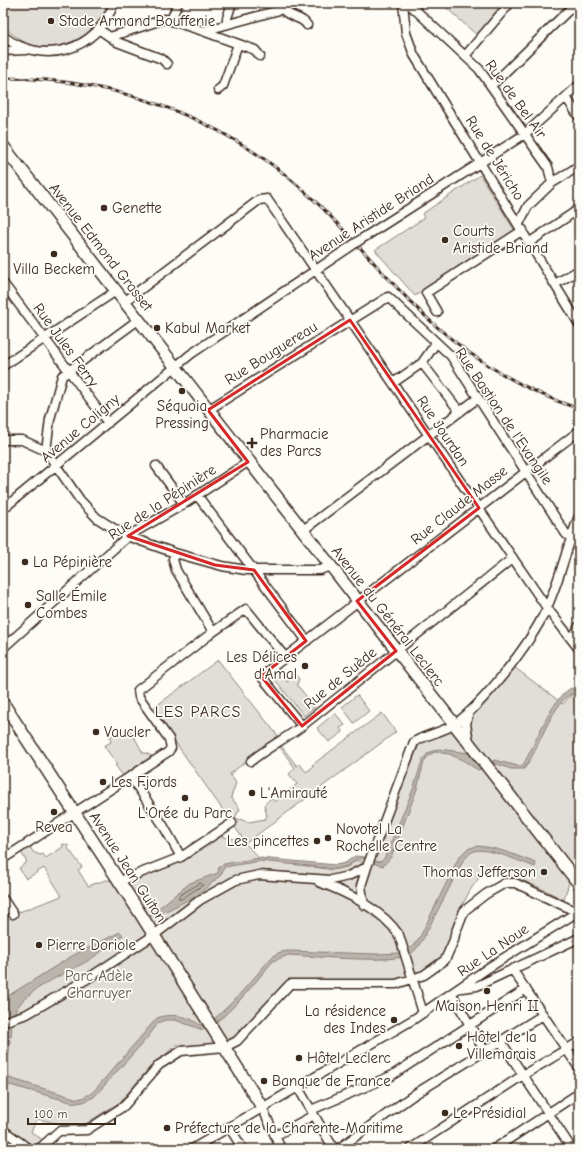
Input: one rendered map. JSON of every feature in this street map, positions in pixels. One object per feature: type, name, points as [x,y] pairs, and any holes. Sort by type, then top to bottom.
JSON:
[{"type":"main road","name":"Avenue Edmond Grasset","points":[[3,146],[175,367]]},
{"type":"main road","name":"Avenue du Général Leclerc","points":[[175,367],[579,884]]},
{"type":"main road","name":"Avenue Jean Guiton","points":[[3,703],[154,935],[262,1107]]},
{"type":"main road","points":[[567,867],[579,878]]},
{"type":"street","points":[[27,50],[5,37],[3,51],[27,50],[45,52],[69,48],[84,42],[100,30],[107,20],[114,3]]},
{"type":"street","points":[[171,20],[178,3]]},
{"type":"street","points":[[228,24],[227,18],[232,3]]},
{"type":"street","points":[[203,31],[283,9],[299,3]]},
{"type":"street","name":"Rue de Jéricho","points":[[403,3],[404,25],[414,55],[521,227],[579,324]]},
{"type":"street","name":"Rue de Bel Air","points":[[408,3],[420,16],[479,69],[548,167],[552,182]]},
{"type":"street","points":[[465,56],[510,3]]},
{"type":"street","points":[[491,86],[577,5]]},
{"type":"street","points":[[283,9],[285,13],[305,20],[307,25]]},
{"type":"street","points":[[404,25],[410,19],[420,16]]},
{"type":"street","points":[[110,37],[161,20],[171,20],[255,50],[260,56]]},
{"type":"street","points":[[100,30],[117,42],[162,59],[167,64]]},
{"type":"street","points":[[218,90],[223,86],[238,44]]},
{"type":"street","name":"Avenue Aristide Briand","points":[[175,367],[363,238],[525,134],[579,85]]},
{"type":"street","points":[[566,97],[579,117]]},
{"type":"street","points":[[437,312],[426,293],[521,227],[528,206],[552,182],[579,166]]},
{"type":"street","name":"Rue Jourdan","points":[[124,302],[259,200],[263,198],[270,203],[547,608],[579,649]]},
{"type":"street","points":[[530,242],[579,209]]},
{"type":"street","points":[[555,284],[579,270]]},
{"type":"street","name":"Rue Jules Ferry","points":[[3,283],[6,294],[45,339],[108,423]]},
{"type":"street","points":[[3,366],[116,292]]},
{"type":"street","name":"Rue Bastion de l'Evangile","points":[[350,320],[388,296],[451,356],[525,472],[570,538]]},
{"type":"street","points":[[46,451],[50,419],[62,376],[138,320]]},
{"type":"street","name":"Rue Bouguereau","points":[[208,410],[350,320]]},
{"type":"street","points":[[393,383],[422,363],[436,343]]},
{"type":"street","points":[[422,363],[460,412]]},
{"type":"street","name":"Avenue Coligny","points":[[3,509],[175,367]]},
{"type":"street","points":[[302,531],[478,398]]},
{"type":"street","name":"Rue Claude Masse","points":[[285,658],[579,431]]},
{"type":"street","points":[[3,440],[22,440],[46,451],[80,500],[97,518],[110,528],[128,536],[175,553],[222,566],[253,570],[320,570],[330,566]]},
{"type":"street","name":"Rue de la Pépinière","points":[[3,648],[128,536],[184,504],[248,462]]},
{"type":"street","points":[[156,466],[184,504]]},
{"type":"street","points":[[197,495],[307,641]]},
{"type":"street","points":[[364,904],[361,886],[414,742],[423,736],[454,725],[469,711],[512,663],[543,617],[579,516]]},
{"type":"street","points":[[570,538],[579,544]]},
{"type":"street","points":[[175,553],[173,559],[176,570],[214,632]]},
{"type":"street","name":"Rue de Suède","points":[[251,761],[270,746],[282,741],[302,726],[513,558]]},
{"type":"street","points":[[3,859],[166,754],[171,745],[170,739],[139,697],[138,690],[246,609],[285,658]]},
{"type":"street","points":[[572,639],[579,626]]},
{"type":"street","name":"Rue de Suède","points":[[285,658],[262,676],[302,726]]},
{"type":"street","points":[[469,711],[466,724],[469,744]]},
{"type":"street","points":[[131,777],[163,825],[181,857]]},
{"type":"street","points":[[120,882],[181,857],[232,823]]},
{"type":"street","points":[[8,1021],[41,1006],[87,979],[154,935],[200,900],[236,880],[259,875],[331,880],[348,876],[367,867]]},
{"type":"street","points":[[315,880],[346,892],[383,917],[395,928],[401,940],[423,1013]]},
{"type":"street","points":[[39,1149],[49,1138],[59,1131],[87,1130],[124,1106],[159,1065],[169,1057],[181,1051],[225,1048],[237,1041],[290,984],[396,984],[424,975],[445,960],[464,911],[486,894],[505,883],[515,884],[578,912]]},
{"type":"street","points":[[3,899],[13,914]]},
{"type":"street","name":"Rue La Noue","points":[[195,1148],[297,1086],[423,1013],[494,964],[578,912]]},
{"type":"street","points":[[461,988],[477,986],[579,938]]},
{"type":"street","points":[[512,969],[579,1068]]},
{"type":"street","points":[[275,1136],[312,1113],[391,1076],[526,989]]},
{"type":"street","points":[[452,994],[484,1050]]},
{"type":"street","points":[[338,1149],[416,1094],[542,1015]]},
{"type":"street","points":[[500,1040],[572,1149]]},
{"type":"street","points":[[410,1149],[523,1075],[579,1042]]},
{"type":"street","points":[[297,1086],[334,1149]]},
{"type":"street","points":[[494,1149],[579,1093]]},
{"type":"street","points":[[262,1107],[281,1149]]},
{"type":"street","points":[[229,1127],[243,1149]]},
{"type":"street","points":[[3,1130],[29,1149]]},
{"type":"highlighted area","points":[[350,320],[479,508],[357,601],[396,651],[302,726],[261,676],[306,641],[254,570],[215,565],[128,536],[248,462],[208,410]]},
{"type":"green space","name":"Stade Armand Bouffenie","points":[[3,3],[109,3],[100,22],[81,38],[73,42],[46,47],[28,44],[3,26]]},
{"type":"green space","points":[[441,3],[510,3],[480,38]]},
{"type":"green space","name":"Courts Aristide Briand","points":[[480,175],[515,231],[415,296],[375,250],[424,218],[422,214]]},
{"type":"green space","points":[[218,660],[278,736],[230,774],[236,783],[231,797],[240,809],[235,818],[249,822],[265,819],[267,816],[264,805],[271,798],[275,802],[297,784],[289,774],[295,768],[277,743],[279,743],[297,766],[300,764],[306,772],[313,767],[312,765],[382,713],[396,732],[246,843],[152,709]]},
{"type":"green space","name":"Parc Adèle Charruyer","points":[[514,667],[563,704],[572,694],[579,695],[579,878],[570,879],[564,900],[543,889],[516,878],[483,872],[471,889],[459,911],[443,960],[423,973],[395,982],[289,981],[235,1039],[227,1043],[213,1046],[175,1045],[159,1062],[150,1067],[120,1102],[82,1126],[65,1125],[37,1119],[31,1132],[43,1140],[34,1149],[3,1127],[3,918],[62,896],[44,868],[26,879],[19,868],[27,862],[19,849],[28,843],[33,852],[40,855],[43,854],[46,858],[63,847],[62,845],[68,845],[68,848],[82,867],[78,870],[88,886],[106,880],[123,882],[217,836],[242,840],[259,858],[332,870],[347,867],[357,860],[370,864],[418,747],[425,739],[435,733],[459,729]]},
{"type":"green space","points":[[279,671],[287,682],[296,675],[299,679],[297,685],[315,707],[304,716],[272,676]]},
{"type":"green space","points":[[357,695],[369,711],[354,723],[342,707]]},
{"type":"green space","points":[[335,713],[345,725],[340,728],[343,732],[329,742],[317,728]]},
{"type":"green space","points":[[121,729],[131,731],[143,753],[152,756],[123,776],[115,765],[117,764],[104,746],[111,742],[110,737]]},
{"type":"water","points":[[571,688],[579,691],[579,695],[571,694],[563,700],[556,709],[524,769],[511,769],[492,762],[494,760],[518,766],[523,765],[550,712],[564,694]]},
{"type":"water","points":[[438,749],[469,753],[481,769],[478,770],[449,754],[435,752],[429,755],[424,762],[417,789],[391,857],[383,866],[372,863],[373,861],[380,862],[384,859],[414,787],[422,761],[428,753]]},
{"type":"water","points":[[477,846],[492,848],[514,855],[536,863],[535,867],[487,851],[480,850],[471,853],[463,861],[423,939],[411,954],[399,958],[385,959],[288,955],[273,961],[222,1018],[203,1030],[175,1020],[165,1020],[158,1023],[148,1037],[94,1097],[83,1102],[74,1103],[10,1085],[3,1086],[3,1067],[7,1039],[10,1040],[7,1070],[9,1078],[78,1099],[93,1092],[157,1018],[165,1016],[178,1016],[201,1025],[207,1023],[226,1008],[271,958],[278,953],[287,951],[376,954],[401,953],[412,947],[420,937],[459,857],[467,849]]},
{"type":"water","points":[[355,856],[365,857],[364,859],[356,859],[348,866],[337,869],[260,861],[224,867],[221,875],[198,895],[166,911],[151,916],[150,915],[190,883],[218,873],[219,867],[224,864],[259,858],[336,865],[345,863]]},
{"type":"water","points":[[120,932],[123,935],[98,954],[51,980],[25,998],[15,1012],[11,1037],[7,1036],[9,1023],[6,1005],[3,1004],[3,999],[72,956]]},
{"type":"railway","points":[[3,78],[46,80],[89,86],[131,96],[171,109],[210,126],[247,148],[282,172],[315,201],[410,301],[459,345],[516,382],[536,392],[579,409]]},
{"type":"place","name":"Stade Armand Bouffenie","points":[[51,21]]},
{"type":"place","name":"Genette","points":[[104,208]]},
{"type":"place","name":"Courts Aristide Briand","points":[[445,240]]},
{"type":"place","name":"Villa Beckem","points":[[54,254]]},
{"type":"place","name":"Kabul Market","points":[[157,328]]},
{"type":"place","name":"Séquoia Pressing","points":[[182,391]]},
{"type":"place","name":"Pharmacie des Parcs","points":[[252,443]]},
{"type":"place","name":"La Pépinière","points":[[25,562]]},
{"type":"place","name":"Salle Émile Combes","points":[[28,605]]},
{"type":"place","name":"Les Délices d'Amal","points":[[305,666]]},
{"type":"place","name":"Vaucler","points":[[96,732]]},
{"type":"place","name":"Les Fjords","points":[[103,782]]},
{"type":"place","name":"L'Amirauté","points":[[252,793]]},
{"type":"place","name":"L'Orée du Parc","points":[[185,798]]},
{"type":"place","name":"Revea","points":[[54,812]]},
{"type":"place","name":"Novotel La Rochelle Centre","points":[[328,838]]},
{"type":"place","name":"Les pincettes","points":[[317,841]]},
{"type":"place","name":"Thomas Jefferson","points":[[544,872]]},
{"type":"place","name":"Pierre Doriole","points":[[39,945]]},
{"type":"place","name":"Maison Henri II","points":[[487,991]]},
{"type":"place","name":"La résidence des Indes","points":[[394,1020]]},
{"type":"place","name":"Hôtel de la Villemarais","points":[[459,1046]]},
{"type":"place","name":"Hôtel Leclerc","points":[[299,1058]]},
{"type":"place","name":"Banque de France","points":[[264,1081]]},
{"type":"place","name":"Le Présidial","points":[[445,1113]]},
{"type":"place","name":"Préfecture de la Charente-Maritime","points":[[167,1128]]},
{"type":"district","name":"LES PARCS","points":[[198,712]]}]
